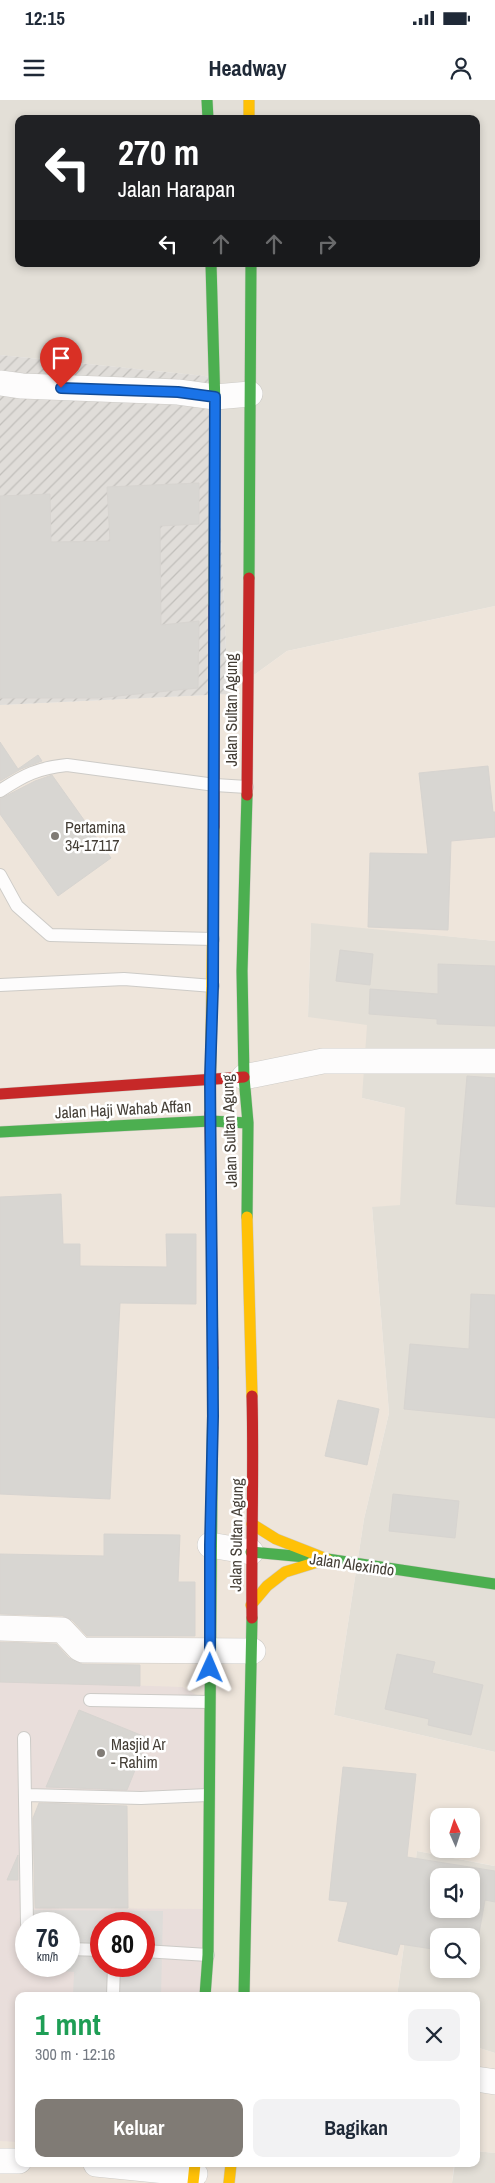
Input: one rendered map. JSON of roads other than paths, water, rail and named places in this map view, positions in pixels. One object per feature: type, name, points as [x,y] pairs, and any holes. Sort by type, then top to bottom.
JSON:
[{"type":"main road","points":[[207,100],[208,115]]},
{"type":"main road","points":[[248,100],[249,115]]},
{"type":"main road","name":"Jalan Sultan Agung","points":[[205,1992],[208,1955],[208,1795],[211,1651],[210,1545],[213,1416],[210,1078],[213,986],[215,397],[212,267]]},
{"type":"main road","name":"Jalan Sultan Agung","points":[[244,1992],[253,1651],[251,1552],[254,1463],[247,1261],[248,1123],[244,1077],[242,970],[247,787],[251,267]]},
{"type":"main road","name":"Jalan Haji Wahab Affan","points":[[0,1094],[244,1077]]},
{"type":"main road","name":"Jalan Haji Wahab Affan","points":[[0,1132],[210,1121],[248,1123]]},
{"type":"main road","points":[[252,1524],[276,1539],[327,1560]]},
{"type":"main road","name":"Jalan Alexindo","points":[[251,1552],[327,1560],[495,1584]]},
{"type":"main road","points":[[251,1605],[267,1586],[285,1572],[327,1560]]},
{"type":"main road","points":[[229,2183],[231,2167]]},
{"type":"street","points":[[0,383],[22,386],[178,392],[215,397],[250,394]]},
{"type":"street","points":[[244,1077],[323,1060],[495,1061]]},
{"type":"street","name":"Jalan Alexindo","points":[[210,1545],[251,1552]]},
{"type":"street","points":[[0,1628],[62,1630],[79,1648],[84,1650],[253,1651]]},
{"type":"street","points":[[480,2080],[495,2082]]},
{"type":"street","points":[[0,2161],[15,2161]]},
{"type":"street","points":[[129,2167],[194,2173]]},
{"type":"lane","points":[[0,791],[30,772],[45,767],[67,765],[214,785],[247,787]]},
{"type":"lane","points":[[0,875],[17,906],[50,935],[212,939]]},
{"type":"lane","points":[[0,985],[124,979],[213,986]]},
{"type":"lane","points":[[90,1700],[209,1702]]},
{"type":"lane","points":[[24,1738],[27,1912]]},
{"type":"lane","points":[[26,1795],[141,1798],[208,1795]]},
{"type":"lane","points":[[155,1953],[208,1955]]},
{"type":"lane","points":[[113,1992],[114,1977]]},
{"type":"place","name":"Pertamina 34-17117","points":[[55,836]]},
{"type":"place","name":"Masjid Ar - Rahim","points":[[101,1753]]}]
